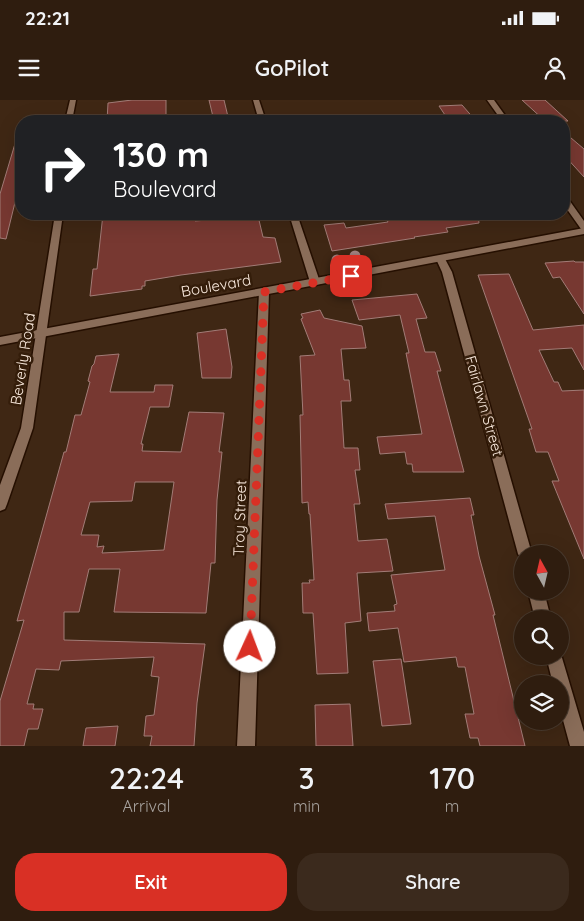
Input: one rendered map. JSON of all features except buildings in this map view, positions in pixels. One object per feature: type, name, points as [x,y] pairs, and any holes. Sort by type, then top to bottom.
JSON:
[{"type":"street","points":[[69,115],[73,100]]},
{"type":"street","points":[[256,100],[261,115]]},
{"type":"street","points":[[490,100],[501,115]]},
{"type":"street","points":[[570,208],[584,229]]},
{"type":"street","name":"Beverly Road","points":[[0,504],[27,428],[58,220]]},
{"type":"street","points":[[295,220],[315,282]]},
{"type":"street","name":"Boulevard","points":[[0,341],[441,259],[584,229]]},
{"type":"street","name":"Fairlawn Street","points":[[441,259],[447,272],[523,545]]},
{"type":"street","name":"Troy Street","points":[[246,746],[265,309],[264,292]]},
{"type":"street","points":[[556,665],[579,746]]},
{"type":"route","points":[[250,647],[265,309],[264,292],[351,276]]}]
